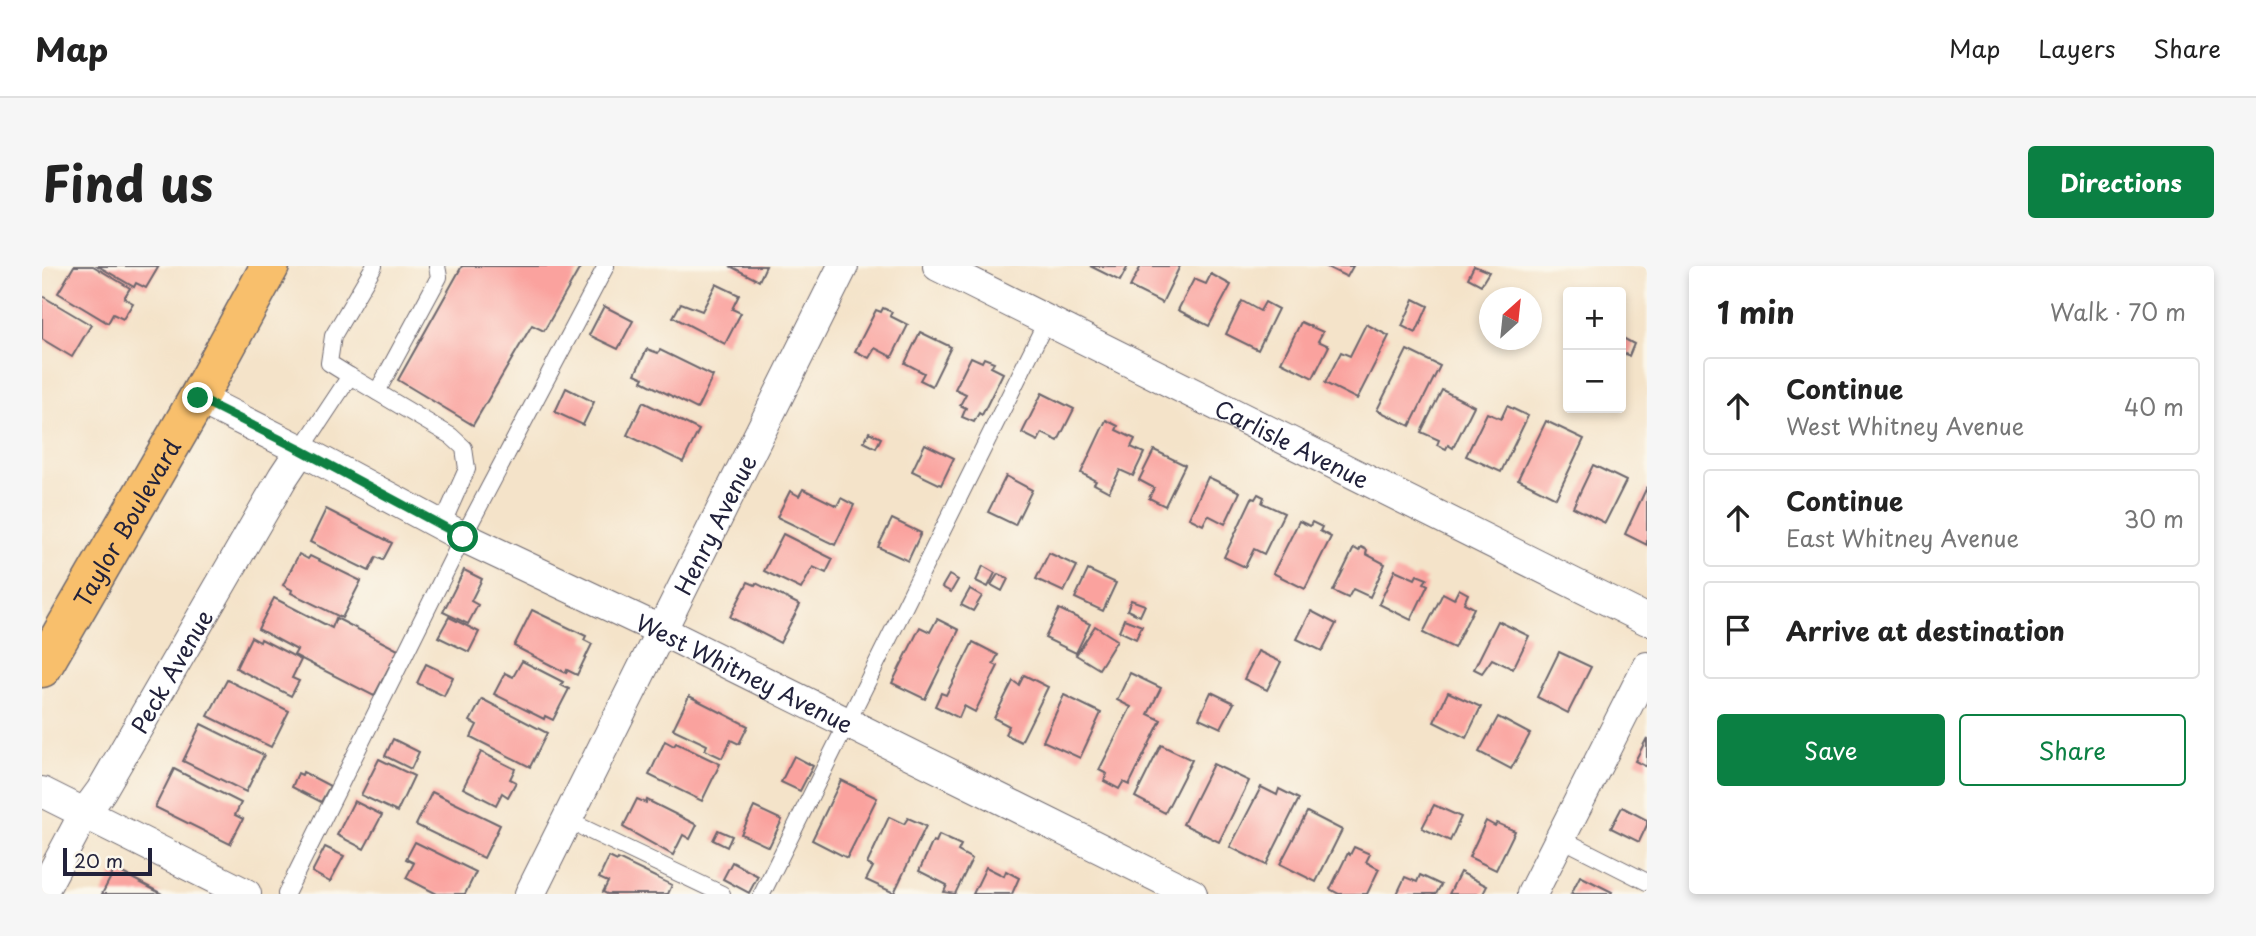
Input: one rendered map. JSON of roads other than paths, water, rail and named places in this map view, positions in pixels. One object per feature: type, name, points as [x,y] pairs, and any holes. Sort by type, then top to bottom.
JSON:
[{"type":"main road","name":"Taylor Boulevard","points":[[42,668],[198,398],[270,266]]},
{"type":"street","name":"Henry Avenue","points":[[530,894],[843,266]]},
{"type":"street","name":"Carlisle Avenue","points":[[938,266],[1647,620]]},
{"type":"street","name":"West Whitney Avenue","points":[[198,398],[453,531],[660,630],[1192,894]]},
{"type":"street","name":"Peck Avenue","points":[[42,893],[84,814],[102,791],[301,450]]},
{"type":"street","points":[[1532,894],[1647,667]]},
{"type":"street","points":[[42,792],[246,894]]},
{"type":"lane","points":[[374,266],[332,336],[329,363],[451,436],[464,448],[467,468],[453,531]]},
{"type":"lane","points":[[377,392],[439,277],[437,266]]},
{"type":"lane","points":[[286,894],[453,531],[606,266]]},
{"type":"lane","points":[[762,894],[845,722],[1047,320]]},
{"type":"lane","points":[[301,450],[350,376]]},
{"type":"lane","points":[[567,820],[722,894]]},
{"type":"lane","points":[[1560,838],[1647,882]]}]
